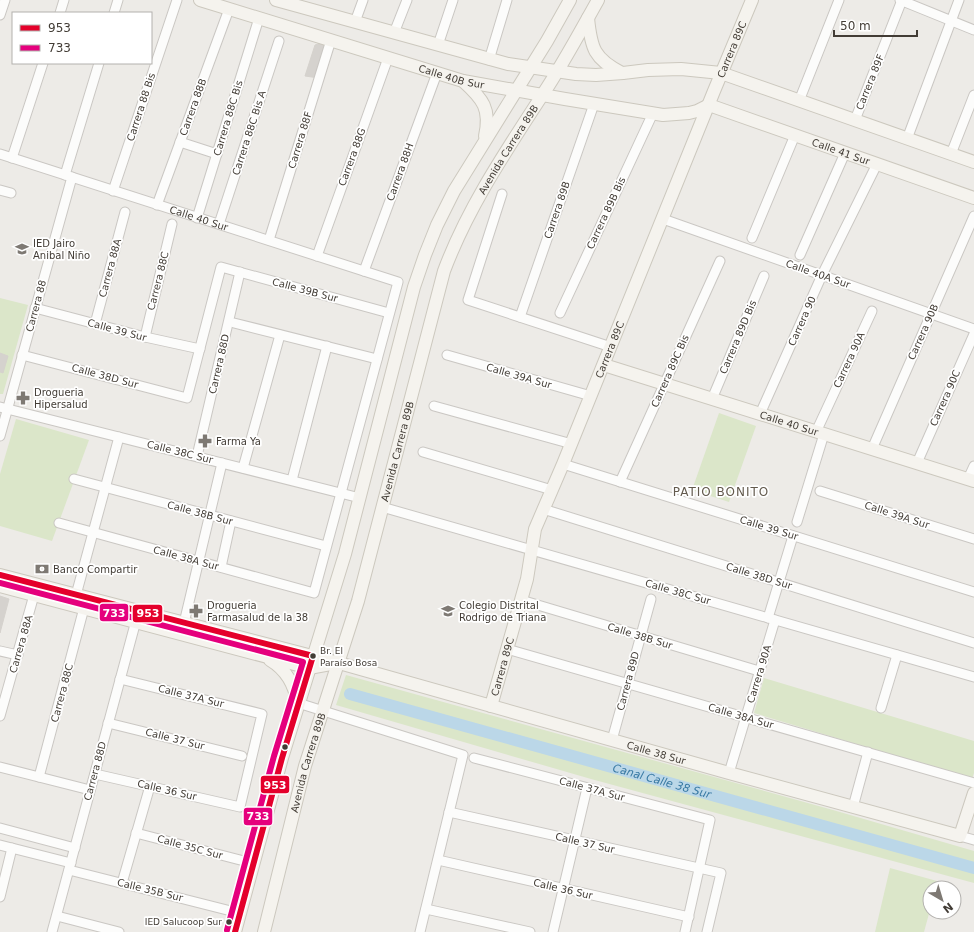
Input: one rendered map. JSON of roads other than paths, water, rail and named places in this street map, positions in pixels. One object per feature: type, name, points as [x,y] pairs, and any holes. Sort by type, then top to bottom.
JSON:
[{"type":"street","points":[[0,15],[5,0]]},
{"type":"street","points":[[60,12],[64,0]]},
{"type":"street","points":[[114,12],[118,0]]},
{"type":"street","name":"Carrera 88 Bis","points":[[114,191],[177,0]]},
{"type":"street","name":"Calle 40B Sur","points":[[200,0],[463,81],[653,114],[686,113],[697,111],[709,105]]},
{"type":"street","points":[[276,0],[311,5],[356,22],[394,33],[489,60],[531,68],[596,75],[648,70],[681,69],[721,73],[974,162]]},
{"type":"street","points":[[356,22],[363,0]]},
{"type":"street","points":[[394,33],[407,0]]},
{"type":"street","points":[[438,45],[453,0]]},
{"type":"street","points":[[489,60],[507,0]]},
{"type":"street","points":[[235,932],[276,779],[298,703],[334,590],[360,498],[412,294],[425,256],[437,225],[454,191],[531,68],[570,0]]},
{"type":"street","name":"Avenida Carrera 89B","points":[[264,932],[302,778],[358,601],[437,293],[454,246],[481,192],[558,71],[598,0]]},
{"type":"street","name":"Carrera 89C","points":[[491,706],[527,579],[535,530],[572,444],[721,73],[752,0]]},
{"type":"street","points":[[799,101],[839,0]]},
{"type":"street","points":[[901,0],[974,30]]},
{"type":"street","name":"Carrera 89F","points":[[855,120],[901,0]]},
{"type":"street","points":[[907,138],[959,0]]},
{"type":"street","name":"Carrera 88B","points":[[157,204],[229,9]]},
{"type":"street","name":"Carrera 88C Bis","points":[[197,218],[259,18]]},
{"type":"street","points":[[588,18],[592,47],[604,63],[623,73]]},
{"type":"street","name":"Carrera 88F","points":[[269,240],[331,40]]},
{"type":"street","name":"Carrera 88C Bis A","points":[[219,224],[279,41]]},
{"type":"street","name":"Carrera 88G","points":[[317,256],[388,58]]},
{"type":"street","points":[[12,158],[43,64]]},
{"type":"street","name":"Carrera 88","points":[[0,436],[4,408],[22,355],[35,308],[68,176],[99,64]]},
{"type":"street","name":"Carrera 88H","points":[[364,271],[437,73]]},
{"type":"street","points":[[463,81],[483,101],[487,121],[484,143]]},
{"type":"street","points":[[951,154],[974,95]]},
{"type":"street","name":"Carrera 89B","points":[[520,317],[594,104]]},
{"type":"street","name":"Calle 41 Sur","points":[[709,105],[974,198]]},
{"type":"street","name":"Carrera 89B Bis","points":[[560,312],[653,114]]},
{"type":"street","points":[[752,238],[795,135]]},
{"type":"street","points":[[180,142],[217,154]]},
{"type":"street","points":[[800,255],[845,153]]},
{"type":"street","name":"Calle 40 Sur","points":[[0,154],[398,282],[390,313]]},
{"type":"street","name":"Carrera 90","points":[[760,414],[822,275],[877,164]]},
{"type":"street","points":[[0,190],[11,193]]},
{"type":"street","points":[[502,194],[468,300],[611,347]]},
{"type":"street","name":"Carrera 88A","points":[[95,324],[125,212]]},
{"type":"street","name":"Carrera 90B","points":[[872,449],[974,216]]},
{"type":"street","name":"Calle 40A Sur","points":[[663,219],[974,329]]},
{"type":"street","name":"Carrera 88C","points":[[144,337],[172,224]]},
{"type":"street","name":"Carrera 89C Bis","points":[[620,482],[720,261]]},
{"type":"street","name":"Calle 39B Sur","points":[[200,349],[221,267],[390,313]]},
{"type":"street","name":"Carrera 88D","points":[[197,456],[240,272]]},
{"type":"street","name":"Carrera 89D Bis","points":[[712,399],[764,276]]},
{"type":"street","name":"Calle 39 Sur","points":[[35,308],[144,337],[200,349]]},
{"type":"street","name":"Carrera 90A","points":[[797,522],[820,433],[872,311]]},
{"type":"street","points":[[326,546],[390,313]]},
{"type":"street","points":[[234,324],[377,359]]},
{"type":"street","name":"Carrera 90C","points":[[917,463],[974,334]]},
{"type":"street","points":[[243,468],[280,335]]},
{"type":"street","points":[[292,480],[327,346]]},
{"type":"street","name":"Calle 38D Sur","points":[[22,355],[187,398],[200,349]]},
{"type":"street","name":"Calle 39A Sur","points":[[447,355],[591,396]]},
{"type":"street","name":"Calle 40 Sur","points":[[604,365],[971,480]]},
{"type":"street","points":[[434,406],[572,444]]},
{"type":"street","name":"Calle 38C Sur","points":[[4,408],[360,498]]},
{"type":"street","points":[[76,595],[119,437]]},
{"type":"street","points":[[422,452],[552,490]]},
{"type":"street","points":[[184,623],[222,463]]},
{"type":"street","name":"Calle 39 Sur","points":[[563,464],[974,592]]},
{"type":"street","points":[[971,480],[974,466]]},
{"type":"street","name":"Calle 38B Sur","points":[[74,479],[326,546]]},
{"type":"street","name":"Calle 39A Sur","points":[[820,491],[974,539]]},
{"type":"street","name":"Calle 38C Sur","points":[[382,507],[974,677]]},
{"type":"street","name":"Calle 38D Sur","points":[[543,509],[974,643]]},
{"type":"street","points":[[221,567],[232,521]]},
{"type":"street","name":"Calle 38A Sur","points":[[58,523],[314,593],[326,546]]},
{"type":"street","name":"Carrera 90A","points":[[729,773],[759,671],[779,582],[793,536]]},
{"type":"street","name":"Calle 38 Sur","points":[[0,575],[76,595],[137,617],[268,658],[309,668],[339,663]]},
{"type":"street","name":"Calle 38 Sur","points":[[0,586],[84,608],[184,623],[314,656],[729,773],[974,840]]},
{"type":"street","name":"Carrera 88A","points":[[1,710],[34,595]]},
{"type":"street","name":"Carrera 89D","points":[[612,740],[651,599]]},
{"type":"street","name":"Calle 38B Sur","points":[[521,600],[759,671]]},
{"type":"street","name":"Carrera 88C","points":[[39,777],[84,608]]},
{"type":"street","name":"Carrera 88D","points":[[52,932],[137,617]]},
{"type":"street","name":"Calle 38A Sur","points":[[507,649],[974,783]]},
{"type":"street","points":[[0,651],[18,655]]},
{"type":"street","points":[[881,708],[897,655]]},
{"type":"street","points":[[268,658],[281,668],[291,680],[296,692],[298,703]]},
{"type":"street","name":"Calle 37A Sur","points":[[120,679],[262,714],[240,807]]},
{"type":"street","points":[[298,703],[463,755],[420,932]]},
{"type":"street","name":"Calle 37 Sur","points":[[108,723],[242,756]]},
{"type":"street","points":[[853,807],[868,752]]},
{"type":"street","name":"Calle 37A Sur","points":[[474,758],[710,820],[700,869]]},
{"type":"street","points":[[0,767],[90,790]]},
{"type":"street","name":"Calle 36 Sur","points":[[95,774],[240,807]]},
{"type":"street","points":[[122,883],[150,786]]},
{"type":"street","points":[[553,932],[588,788]]},
{"type":"street","points":[[960,836],[974,794]]},
{"type":"street","name":"Calle 37 Sur","points":[[449,812],[721,874],[707,932]]},
{"type":"street","points":[[0,828],[75,848]]},
{"type":"street","name":"Calle 35C Sur","points":[[136,833],[244,861]]},
{"type":"street","name":"Calle 35B Sur","points":[[0,845],[122,883],[231,911]]},
{"type":"street","points":[[0,897],[12,848]]},
{"type":"street","name":"Calle 36 Sur","points":[[438,860],[689,917]]},
{"type":"street","points":[[685,932],[700,869]]},
{"type":"street","points":[[426,909],[530,932]]},
{"type":"street","points":[[57,916],[119,932]]},
{"type":"waterway","name":"Canal Calle 38 Sur","points":[[350,694],[974,868]]},
{"type":"place","name":"IED Jairo Anibal Niño","points":[[22,249]]},
{"type":"place","name":"Drogueria Hipersalud","points":[[23,398]]},
{"type":"place","name":"Farma Ya","points":[[205,441]]},
{"type":"place","name":"Banco Compartir","points":[[42,569]]},
{"type":"place","name":"Drogueria Farmasalud de la 38","points":[[196,611]]},
{"type":"place","name":"Colegio Distrital Rodrigo de Triana","points":[[448,611]]},
{"type":"place","name":"Br. El Paraíso Bosa","points":[[313,656]]},
{"type":"place","name":"IED Salucoop Sur","points":[[229,922]]},
{"type":"district","name":"PATIO BONITO","points":[[721,492]]}]
